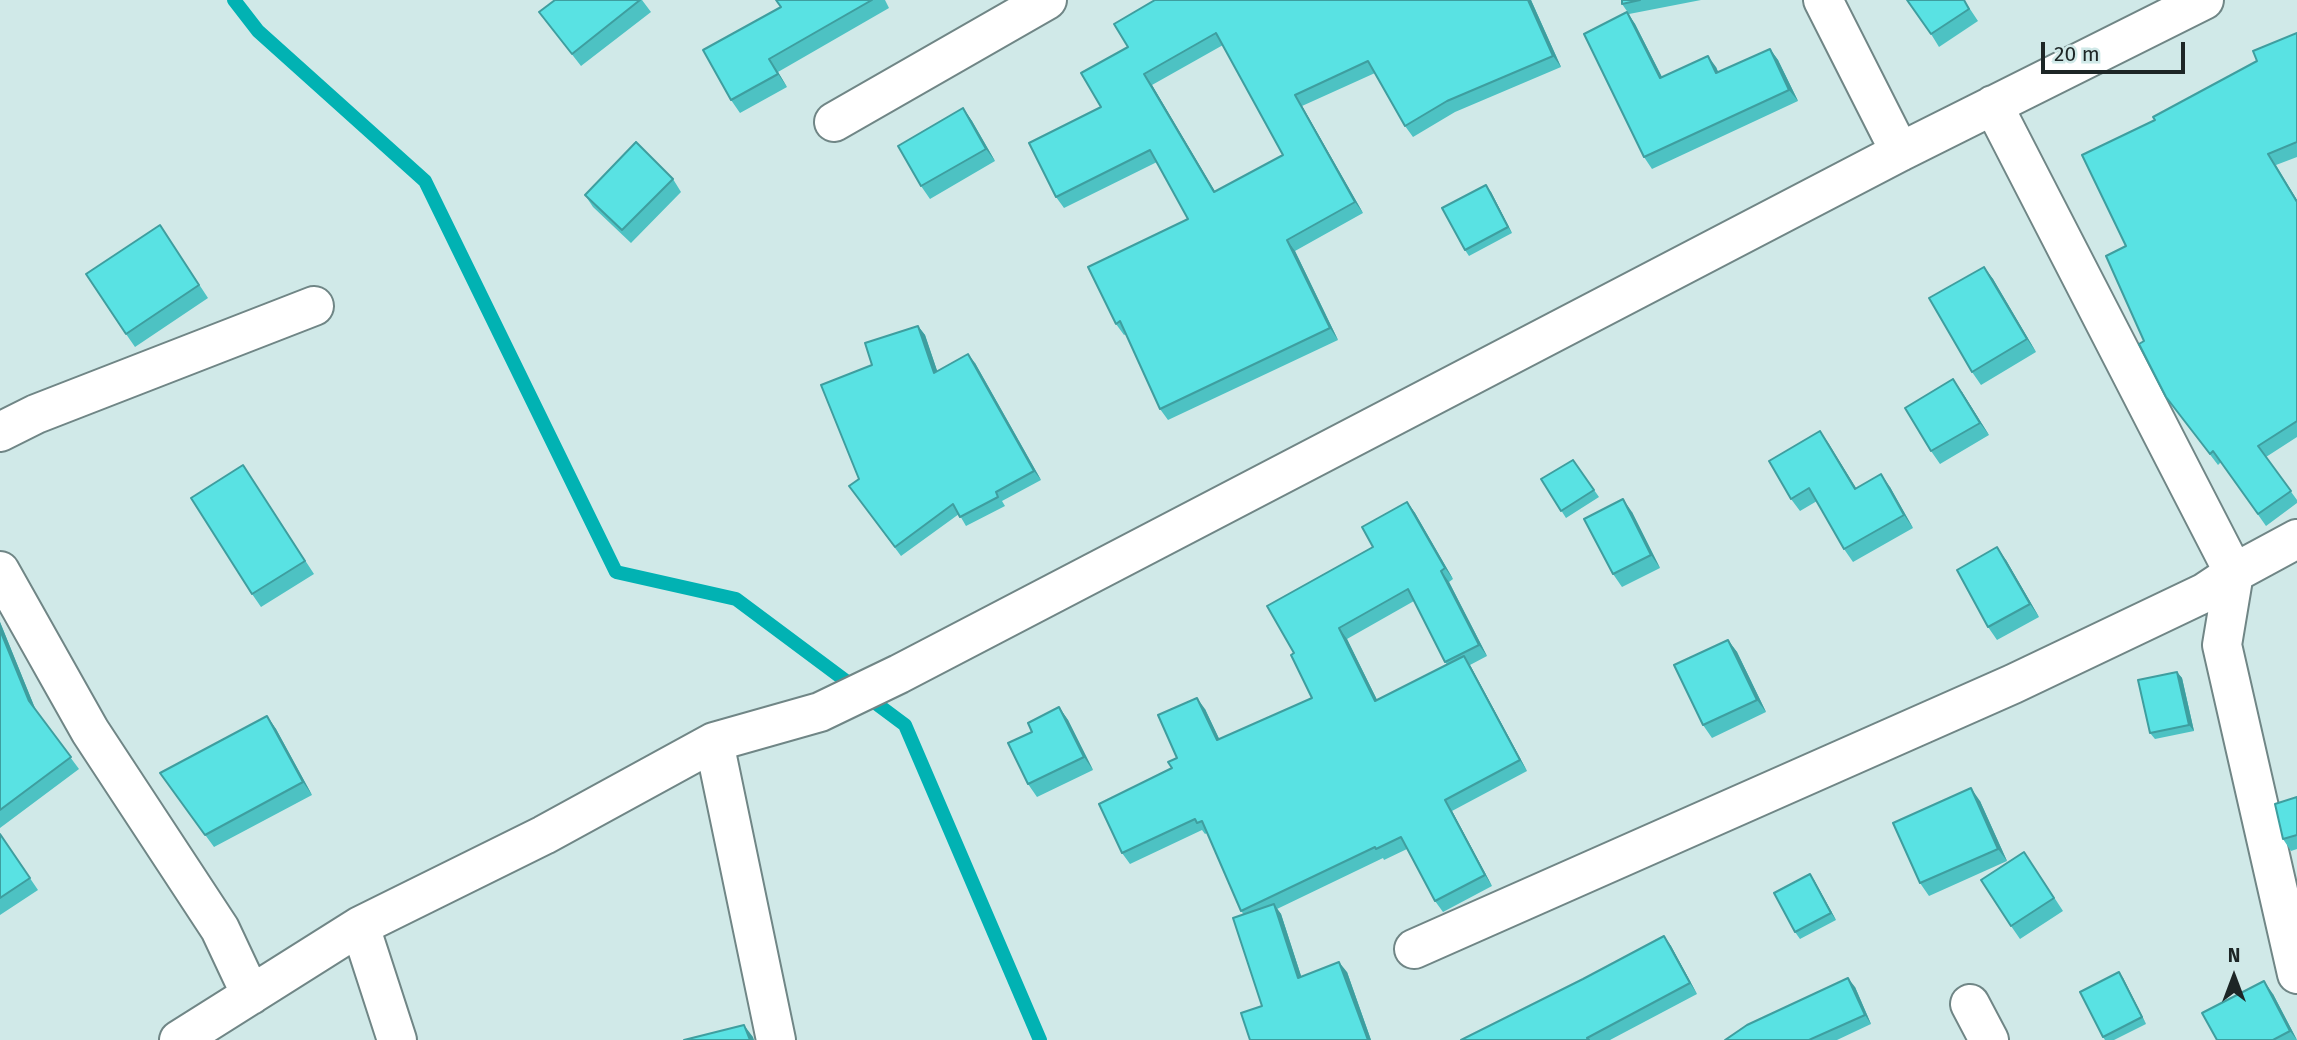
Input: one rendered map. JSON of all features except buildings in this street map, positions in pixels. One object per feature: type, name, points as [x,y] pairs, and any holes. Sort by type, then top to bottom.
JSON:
[{"type":"street","points":[[834,122],[1047,0]]},
{"type":"street","points":[[1823,0],[1900,152]]},
{"type":"street","points":[[179,1040],[360,926],[544,835],[714,742],[820,712],[900,674],[1900,152],[2204,0]]},
{"type":"street","points":[[1993,105],[2234,573],[2222,645],[2297,974]]},
{"type":"street","points":[[0,432],[36,414],[314,306]]},
{"type":"street","points":[[1414,949],[2013,684],[2204,593],[2297,538]]},
{"type":"street","points":[[0,571],[90,732],[220,929],[251,995]]},
{"type":"street","points":[[714,742],[776,1040]]},
{"type":"street","points":[[360,926],[397,1040]]},
{"type":"street","points":[[1970,1004],[1989,1040]]},
{"type":"waterway","points":[[234,0],[258,31],[425,181],[616,572],[736,599],[905,725],[1040,1040]]}]
